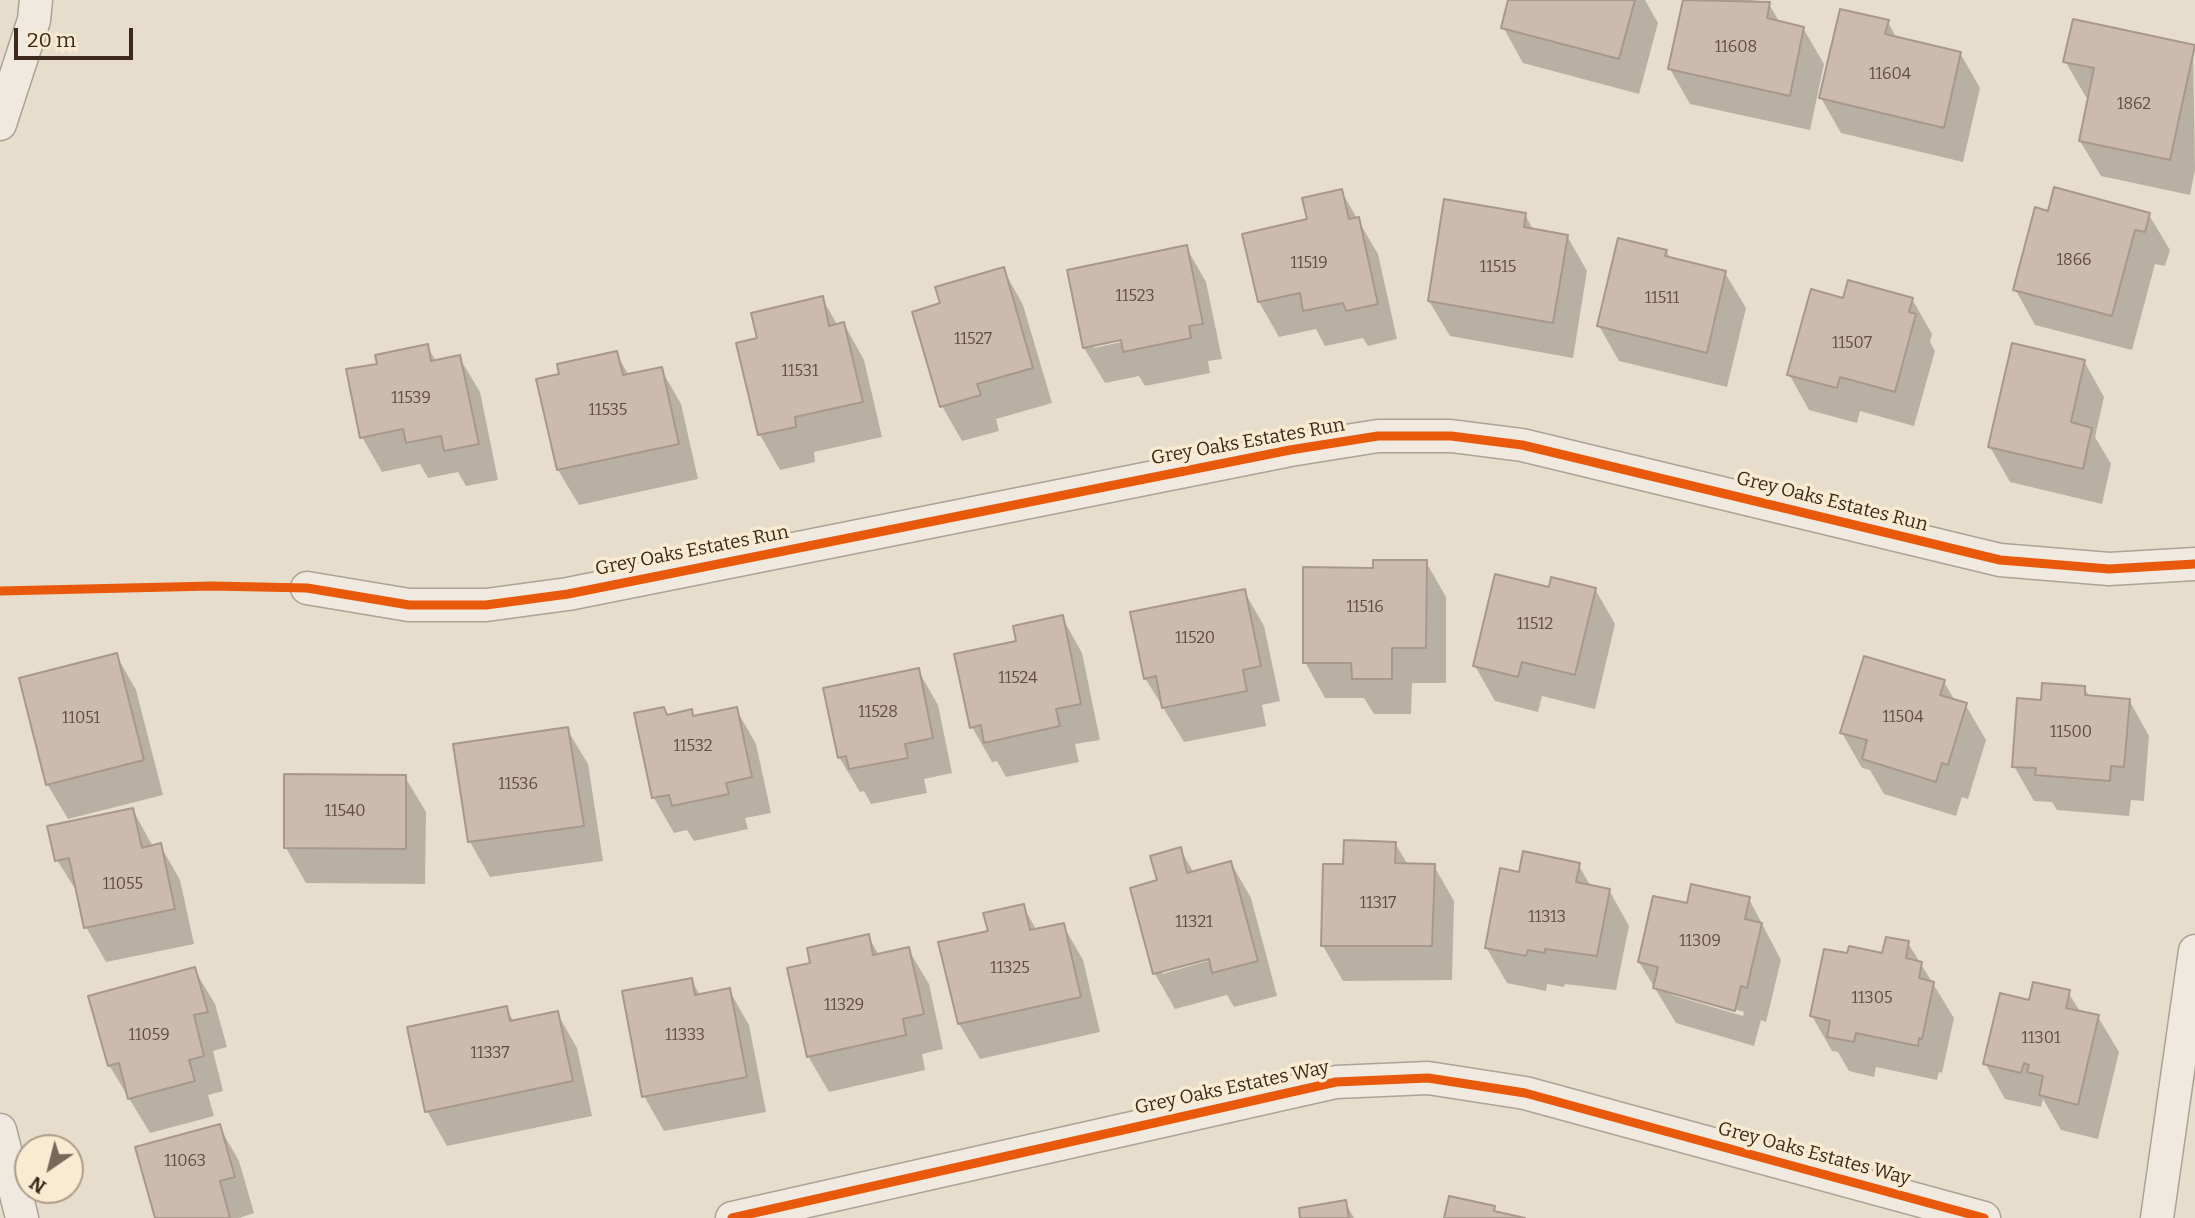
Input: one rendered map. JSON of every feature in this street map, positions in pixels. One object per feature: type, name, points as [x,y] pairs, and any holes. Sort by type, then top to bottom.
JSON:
[{"type":"street","points":[[0,124],[34,20],[37,0]]},
{"type":"street","name":"Grey Oaks Estates Run","points":[[307,588],[409,604],[486,605],[568,594],[1277,452],[1378,436],[1451,436],[1522,444],[2000,560],[2109,569],[2195,564]]},
{"type":"street","points":[[2157,1218],[2195,951]]},
{"type":"street","name":"Grey Oaks Estates Way","points":[[732,1218],[1336,1082],[1428,1078],[1525,1093],[1984,1218]]},
{"type":"street","points":[[0,1130],[22,1218]]},
{"type":"building","points":[[1508,0],[1635,0],[1619,59],[1501,28]]},
{"type":"building","points":[[1683,0],[1770,2],[1767,18],[1804,27],[1790,96],[1668,69]]},
{"type":"building","points":[[1840,9],[1889,20],[1885,34],[1961,52],[1944,128],[1819,98]]},
{"type":"building","points":[[2073,19],[2195,45],[2170,160],[2079,141],[2094,68],[2063,62]]},
{"type":"building","points":[[2054,187],[2150,213],[2145,232],[2135,230],[2112,316],[2013,290],[2035,207],[2048,211]]},
{"type":"building","points":[[1342,189],[1349,219],[1359,217],[1378,304],[1346,311],[1343,303],[1303,311],[1300,293],[1258,302],[1242,234],[1307,219],[1302,198]]},
{"type":"building","points":[[1444,199],[1526,213],[1524,227],[1568,235],[1553,323],[1428,301]]},
{"type":"building","points":[[1618,238],[1667,250],[1665,256],[1726,271],[1707,353],[1597,326]]},
{"type":"building","points":[[1187,245],[1203,324],[1189,326],[1191,338],[1123,352],[1121,340],[1083,348],[1067,270]]},
{"type":"building","points":[[1004,267],[1033,368],[977,384],[981,395],[940,407],[912,312],[940,303],[935,287]]},
{"type":"building","points":[[1848,280],[1913,298],[1909,312],[1916,314],[1895,392],[1840,377],[1837,388],[1787,375],[1811,289],[1843,298]]},
{"type":"building","points":[[823,296],[829,326],[844,322],[863,402],[795,417],[796,427],[758,435],[736,343],[757,338],[751,313]]},
{"type":"building","points":[[2012,343],[2085,360],[2071,422],[2092,428],[2083,469],[1988,447]]},
{"type":"building","points":[[428,344],[431,361],[460,355],[479,444],[444,451],[441,436],[406,443],[403,429],[360,438],[346,369],[377,364],[375,355]]},
{"type":"building","points":[[617,351],[623,375],[662,367],[679,444],[557,470],[536,379],[559,374],[557,364]]},
{"type":"building","points":[[1373,560],[1427,560],[1426,648],[1392,648],[1392,679],[1352,679],[1351,663],[1303,663],[1303,567],[1373,568]]},
{"type":"building","points":[[1495,574],[1549,587],[1551,577],[1596,588],[1575,675],[1522,662],[1518,677],[1473,666]]},
{"type":"building","points":[[1245,589],[1261,666],[1243,670],[1247,691],[1162,708],[1156,676],[1144,679],[1130,612]]},
{"type":"building","points":[[1063,615],[1081,704],[1056,709],[1060,726],[984,743],[981,725],[970,728],[954,654],[1016,641],[1013,626]]},
{"type":"building","points":[[117,653],[144,760],[46,785],[19,678]]},
{"type":"building","points":[[1864,656],[1945,680],[1940,695],[1967,703],[1948,765],[1942,763],[1936,782],[1862,759],[1867,740],[1840,733]]},
{"type":"building","points":[[919,668],[933,738],[905,744],[908,758],[849,769],[846,756],[838,758],[823,688]]},
{"type":"building","points":[[2042,683],[2085,686],[2085,695],[2130,699],[2124,767],[2111,766],[2110,781],[2035,775],[2036,768],[2012,767],[2017,698],[2041,700]]},
{"type":"building","points":[[664,707],[667,715],[692,709],[693,716],[737,707],[752,777],[726,783],[729,794],[672,806],[669,795],[652,798],[634,713]]},
{"type":"building","points":[[568,727],[584,826],[468,842],[453,744]]},
{"type":"building","points":[[284,774],[406,775],[406,849],[284,848]]},
{"type":"building","points":[[133,808],[142,848],[161,843],[175,909],[84,928],[69,858],[55,861],[47,826]]},
{"type":"building","points":[[1344,840],[1396,842],[1395,863],[1435,864],[1432,946],[1321,946],[1323,864],[1343,864]]},
{"type":"building","points":[[1181,847],[1187,873],[1231,861],[1258,961],[1212,973],[1209,959],[1153,974],[1130,888],[1157,880],[1150,856]]},
{"type":"building","points":[[1523,851],[1580,863],[1576,882],[1610,889],[1597,956],[1545,949],[1545,953],[1528,950],[1526,956],[1485,948],[1500,868],[1519,872]]},
{"type":"building","points":[[1691,884],[1750,897],[1745,919],[1762,923],[1747,988],[1741,986],[1735,1011],[1653,988],[1658,967],[1638,962],[1653,896],[1687,903]]},
{"type":"building","points":[[1024,904],[1030,930],[1064,923],[1081,997],[958,1024],[938,942],[988,931],[983,913]]},
{"type":"building","points":[[869,934],[873,955],[909,947],[924,1014],[903,1019],[906,1035],[807,1057],[787,968],[810,963],[807,948]]},
{"type":"building","points":[[1886,937],[1909,941],[1906,958],[1922,962],[1919,978],[1934,982],[1922,1039],[1919,1038],[1918,1046],[1856,1033],[1854,1042],[1827,1037],[1830,1021],[1810,1016],[1824,949],[1847,953],[1849,946],[1882,953]]},
{"type":"building","points":[[195,967],[208,1012],[194,1015],[204,1056],[189,1060],[195,1081],[128,1099],[119,1063],[108,1066],[88,996]]},
{"type":"building","points":[[692,978],[695,995],[730,988],[747,1077],[642,1097],[622,991]]},
{"type":"building","points":[[2033,982],[2070,990],[2066,1008],[2099,1015],[2078,1105],[2039,1095],[2043,1076],[2027,1072],[2029,1065],[2024,1063],[2021,1073],[1983,1064],[2000,993],[2029,1000]]},
{"type":"building","points":[[507,1006],[510,1021],[558,1011],[573,1081],[425,1112],[407,1027]]},
{"type":"building","points":[[220,1124],[235,1177],[220,1181],[230,1218],[155,1218],[135,1147]]},
{"type":"building","points":[[1449,1196],[1495,1206],[1494,1211],[1525,1218],[1444,1218]]},
{"type":"building","points":[[1346,1200],[1349,1218],[1300,1218],[1299,1208]]},
{"type":"cycle path","points":[[0,591],[212,586],[307,588],[409,605],[486,605],[568,594],[1290,450],[1378,436],[1451,436],[1522,445],[2000,560],[2109,569],[2195,564]]},
{"type":"cycle path","points":[[732,1218],[1336,1082],[1428,1078],[1525,1093],[1984,1218]]}]
